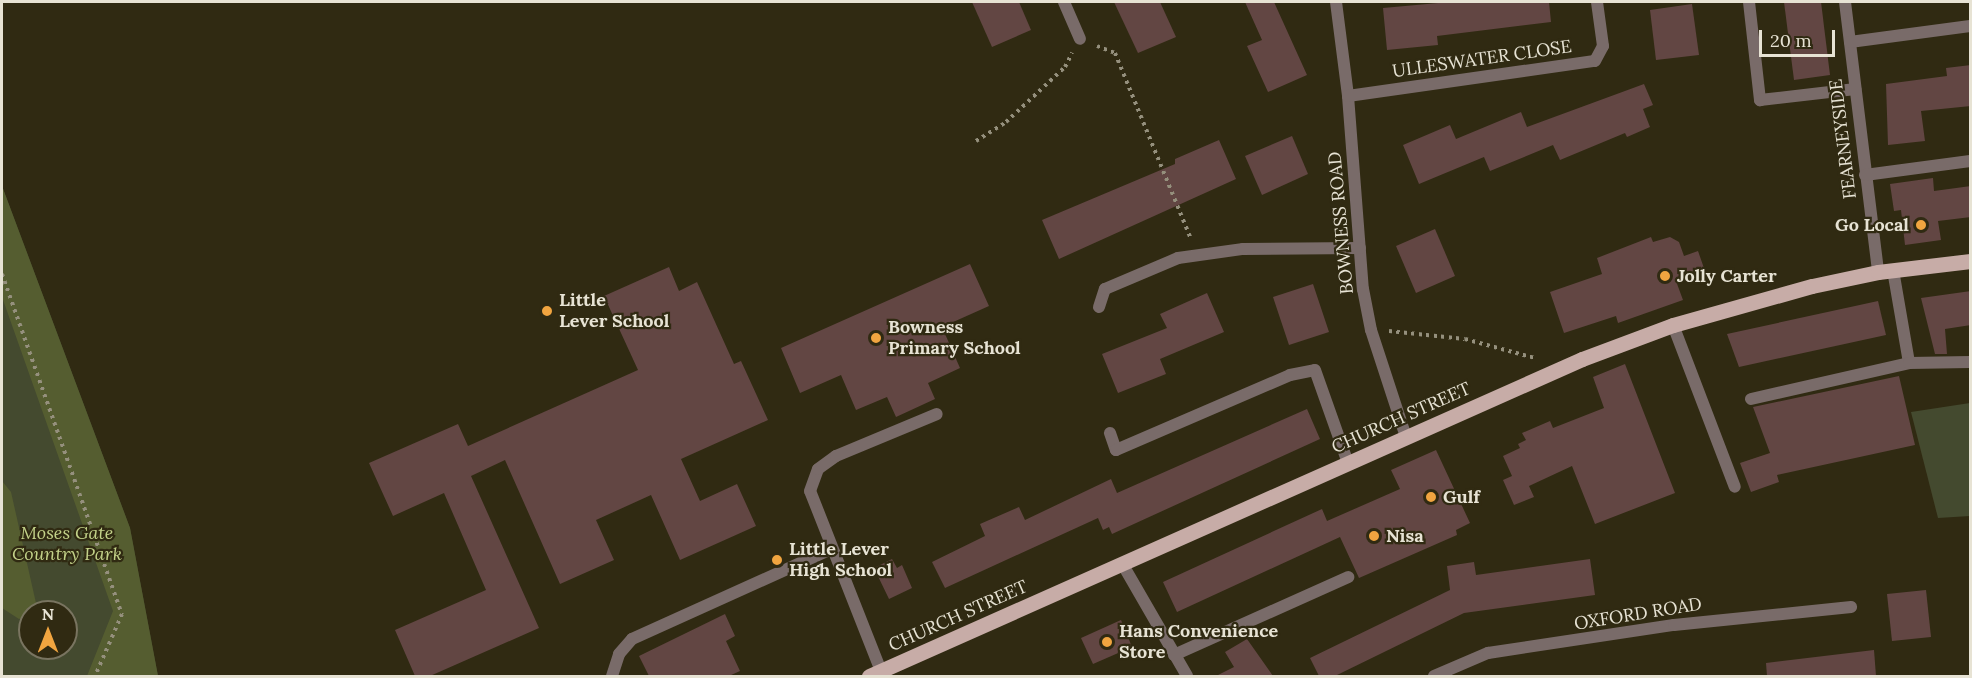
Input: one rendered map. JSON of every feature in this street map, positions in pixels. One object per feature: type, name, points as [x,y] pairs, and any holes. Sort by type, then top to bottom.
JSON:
[{"type":"main road","name":"CHURCH STREET","points":[[875,674],[1564,366],[1673,325],[1812,286],[1886,271],[1971,261]]},
{"type":"street","points":[[1064,2],[1080,39]]},
{"type":"street","name":"BOWNESS ROAD","points":[[1336,2],[1348,96],[1359,248],[1371,330],[1406,436]]},
{"type":"street","name":"ULLESWATER CLOSE","points":[[1348,96],[1595,61],[1603,46],[1597,2]]},
{"type":"street","points":[[1749,2],[1760,100],[1856,89]]},
{"type":"street","name":"FEARNEYSIDE","points":[[1845,2],[1864,175],[1909,363]]},
{"type":"street","points":[[1850,42],[1971,26]]},
{"type":"street","points":[[1864,175],[1971,161]]},
{"type":"street","points":[[1099,307],[1105,289],[1178,258],[1243,249],[1359,248]]},
{"type":"street","points":[[1673,325],[1735,487]]},
{"type":"street","points":[[1751,399],[1909,363],[1971,362]]},
{"type":"street","points":[[1110,433],[1116,450],[1290,375],[1315,370],[1348,463]]},
{"type":"street","points":[[875,674],[810,491],[818,469],[836,456],[938,414]]},
{"type":"street","points":[[612,676],[619,654],[632,639],[831,549]]},
{"type":"street","points":[[1123,565],[1187,676]]},
{"type":"street","points":[[1174,655],[1348,577]]},
{"type":"street","name":"OXFORD ROAD","points":[[1434,676],[1488,653],[1674,625],[1851,607]]},
{"type":"path","points":[[976,141],[1006,122],[1065,67],[1080,39],[1114,53],[1198,255]]},
{"type":"path","points":[[2,274],[122,614],[95,676]]},
{"type":"path","points":[[1371,330],[1465,339],[1564,366]]},
{"type":"green space","name":"Moses Gate Country Park","points":[[2,186],[130,528],[158,676],[2,676]]},
{"type":"green space","points":[[2,186],[130,528],[158,676],[87,676],[113,611],[2,297]]},
{"type":"green space","points":[[1970,403],[1970,516],[1938,518],[1911,412]]},
{"type":"green space","points":[[2,481],[11,492],[35,600],[18,600],[18,618],[2,608]]},
{"type":"building","points":[[972,2],[1019,2],[1031,30],[992,47]]},
{"type":"building","points":[[1114,2],[1160,2],[1176,37],[1138,53]]},
{"type":"building","points":[[1245,2],[1274,2],[1307,75],[1268,92],[1247,46],[1262,40]]},
{"type":"building","points":[[1449,2],[1549,2],[1551,22],[1437,36],[1438,45],[1387,50],[1383,8]]},
{"type":"building","points":[[1784,2],[1821,2],[1830,75],[1794,80]]},
{"type":"building","points":[[1692,4],[1699,55],[1656,60],[1650,10]]},
{"type":"building","points":[[1971,65],[1971,106],[1921,111],[1925,141],[1888,145],[1886,84],[1947,76],[1946,68]]},
{"type":"building","points":[[1644,84],[1653,105],[1643,109],[1650,127],[1627,137],[1625,133],[1560,160],[1553,145],[1490,171],[1484,157],[1419,184],[1403,145],[1450,125],[1456,139],[1521,112],[1527,127]]},
{"type":"building","points":[[1292,136],[1308,174],[1262,195],[1245,156]]},
{"type":"building","points":[[1219,140],[1236,179],[1059,259],[1042,220],[1175,164],[1175,159]]},
{"type":"building","name":"Go Local","points":[[1933,178],[1934,191],[1971,186],[1971,217],[1938,221],[1941,240],[1905,245],[1901,210],[1894,211],[1890,184]]},
{"type":"building","points":[[1435,229],[1455,276],[1416,293],[1396,246]]},
{"type":"building","name":"Jolly Carter","points":[[1651,237],[1653,242],[1670,237],[1679,242],[1684,256],[1698,251],[1705,271],[1676,281],[1683,300],[1618,323],[1616,316],[1564,333],[1550,292],[1602,274],[1597,258]]},
{"type":"building","name":"Bowness Primary School","points":[[970,264],[989,306],[942,327],[960,368],[928,383],[935,399],[896,417],[887,397],[856,410],[841,375],[800,393],[781,348]]},
{"type":"building","points":[[669,267],[679,291],[697,282],[734,364],[741,361],[768,420],[681,459],[700,501],[737,484],[756,526],[680,560],[651,495],[596,520],[614,560],[560,584],[505,460],[471,476],[539,628],[430,676],[415,676],[395,630],[486,590],[444,493],[393,516],[369,463],[458,424],[468,446],[638,370],[604,296]]},
{"type":"building","points":[[1313,284],[1329,332],[1289,345],[1273,297]]},
{"type":"building","points":[[1971,291],[1971,325],[1945,329],[1947,354],[1935,354],[1921,298]]},
{"type":"building","points":[[1207,293],[1224,332],[1160,359],[1166,374],[1118,393],[1102,354],[1167,328],[1160,314]]},
{"type":"building","points":[[1878,301],[1886,335],[1739,367],[1727,334]]},
{"type":"building","points":[[1625,364],[1675,493],[1595,524],[1572,466],[1529,486],[1534,497],[1514,505],[1503,480],[1512,476],[1503,456],[1520,448],[1518,444],[1526,440],[1522,433],[1550,421],[1553,428],[1604,408],[1593,377]]},
{"type":"building","points":[[1899,376],[1915,445],[1777,475],[1779,482],[1751,492],[1740,463],[1770,453],[1753,407]]},
{"type":"building","points":[[1307,409],[1320,439],[1112,534],[1109,527],[1103,530],[1098,518],[945,588],[932,562],[985,536],[980,524],[1019,507],[1025,520],[1111,479],[1117,493]]},
{"type":"building","points":[[1436,450],[1470,523],[1456,530],[1457,535],[1359,578],[1340,537],[1177,612],[1163,582],[1322,509],[1327,521],[1400,489],[1391,470]]},
{"type":"building","points":[[892,559],[897,568],[902,565],[912,588],[889,599],[874,568]]},
{"type":"building","points":[[1590,559],[1595,595],[1464,613],[1335,676],[1319,676],[1310,658],[1450,590],[1447,566],[1474,562],[1476,575]]},
{"type":"building","points":[[1926,590],[1931,637],[1892,641],[1887,594]]},
{"type":"building","points":[[725,614],[735,636],[726,641],[740,671],[729,676],[649,676],[639,656]]},
{"type":"building","name":"Hans Convenience Store","points":[[1121,620],[1132,647],[1093,664],[1081,638]]},
{"type":"building","points":[[1247,639],[1273,676],[1216,676],[1234,667],[1225,652]]},
{"type":"building","points":[[1874,650],[1876,676],[1767,676],[1766,663]]},
{"type":"place","name":"Go Local","points":[[1921,225]]},
{"type":"place","name":"Jolly Carter","points":[[1665,276]]},
{"type":"place","name":"Little Lever School","points":[[547,311]]},
{"type":"place","name":"Bowness Primary School","points":[[876,338]]},
{"type":"place","name":"Gulf","points":[[1431,497]]},
{"type":"place","name":"Nisa","points":[[1374,536]]},
{"type":"place","name":"Little Lever High School","points":[[777,560]]},
{"type":"place","name":"Hans Convenience Store","points":[[1107,642]]}]
